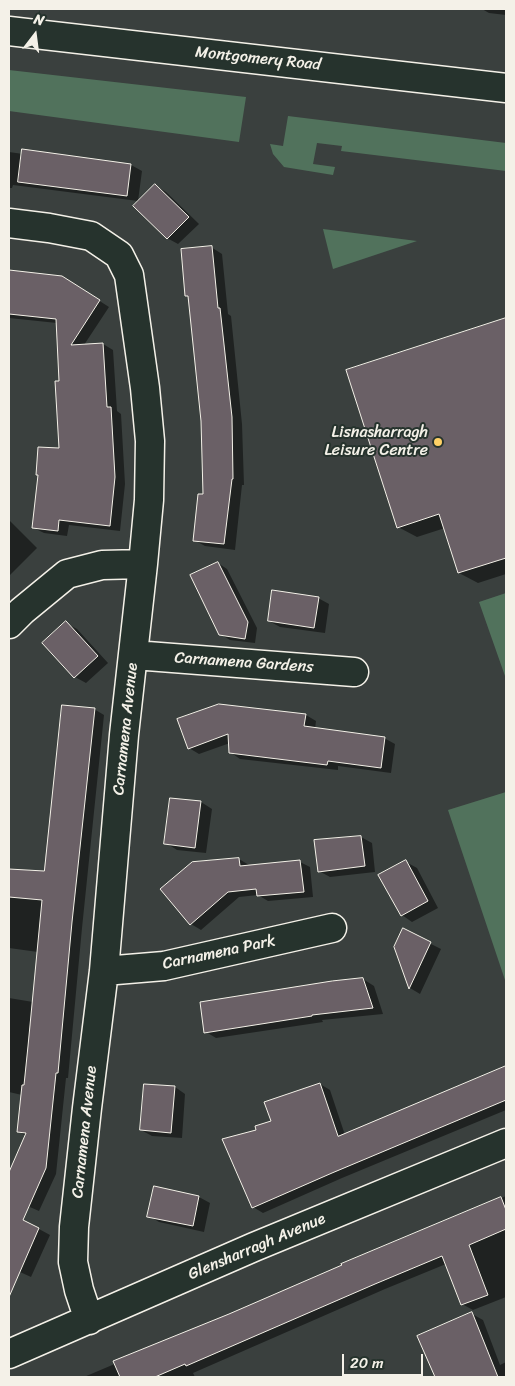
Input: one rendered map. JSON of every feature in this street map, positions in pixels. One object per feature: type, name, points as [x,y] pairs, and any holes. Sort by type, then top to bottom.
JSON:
[{"type":"street","name":"Montgomery Road","points":[[9,31],[506,88]]},
{"type":"street","name":"Carnamena Avenue","points":[[9,223],[91,236],[119,255],[129,275],[150,441],[149,500],[124,735],[104,971],[86,1108],[74,1227],[73,1262],[79,1290],[89,1320]]},
{"type":"street","points":[[9,624],[67,574],[102,565],[143,564]]},
{"type":"street","name":"Carnamena Gardens","points":[[134,655],[354,672]]},
{"type":"street","name":"Carnamena Park","points":[[104,971],[164,966],[332,928]]},
{"type":"street","name":"Glensharragh Avenue","points":[[9,1354],[254,1247],[506,1144]]},
{"type":"green space","points":[[9,70],[246,97],[239,142],[9,111]]},
{"type":"green space","points":[[288,116],[506,143],[506,171],[341,151],[342,146],[317,143],[313,164],[335,167],[333,175],[284,167],[273,154],[270,144],[283,146]]},
{"type":"green space","points":[[323,229],[417,241],[333,269]]},
{"type":"green space","points":[[506,593],[506,676],[505,676],[479,602]]},
{"type":"green space","points":[[506,792],[506,983],[448,810]]},
{"type":"building","points":[[22,149],[131,164],[127,196],[18,182]]},
{"type":"building","points":[[155,184],[189,217],[167,239],[133,206]]},
{"type":"building","points":[[212,246],[232,417],[233,479],[224,544],[193,541],[198,494],[203,494],[201,421],[188,296],[185,296],[181,249]]},
{"type":"building","points":[[9,270],[62,276],[100,300],[71,345],[103,343],[107,407],[111,407],[115,477],[110,526],[59,520],[58,531],[32,528],[38,475],[36,475],[38,447],[59,448],[55,381],[59,381],[56,319],[9,314]]},
{"type":"building","name":"Lisnasharragh Leisure Centre","points":[[506,318],[506,558],[458,573],[439,514],[397,528],[346,370]]},
{"type":"building","points":[[218,562],[248,622],[245,639],[219,635],[190,575]]},
{"type":"building","points":[[272,590],[319,597],[314,628],[268,621]]},
{"type":"building","points":[[66,621],[98,656],[74,678],[42,643]]},
{"type":"building","points":[[219,704],[306,714],[304,726],[385,737],[381,768],[328,761],[327,765],[229,753],[228,734],[188,749],[177,719]]},
{"type":"building","points":[[62,705],[95,708],[58,1073],[56,1073],[46,1168],[23,1220],[39,1228],[9,1297],[9,1172],[26,1133],[17,1132],[22,1085],[24,1085],[42,900],[9,897],[9,869],[44,871]]},
{"type":"building","points":[[170,798],[201,801],[195,848],[164,844]]},
{"type":"building","points":[[361,836],[365,866],[318,872],[314,840]]},
{"type":"building","points":[[239,858],[240,866],[300,860],[304,892],[257,896],[256,889],[228,892],[190,925],[160,889],[192,862]]},
{"type":"building","points":[[406,860],[428,901],[401,916],[378,875]]},
{"type":"building","points":[[403,928],[431,942],[409,989],[394,947]]},
{"type":"building","points":[[363,978],[373,1008],[312,1015],[204,1033],[200,1002],[332,981]]},
{"type":"building","points":[[506,1066],[506,1100],[252,1208],[222,1139],[256,1130],[255,1126],[271,1121],[264,1102],[320,1083],[338,1136]]},
{"type":"building","points":[[144,1084],[175,1086],[171,1133],[140,1130]]},
{"type":"building","points":[[154,1186],[199,1196],[193,1226],[147,1217]]},
{"type":"building","points":[[501,1197],[506,1210],[506,1229],[469,1245],[488,1295],[461,1305],[442,1256],[186,1366],[185,1364],[155,1377],[120,1377],[113,1361],[229,1314],[341,1264]]},
{"type":"building","points":[[472,1312],[498,1377],[435,1377],[417,1336]]},
{"type":"place","name":"Lisnasharragh Leisure Centre","points":[[438,442]]}]
